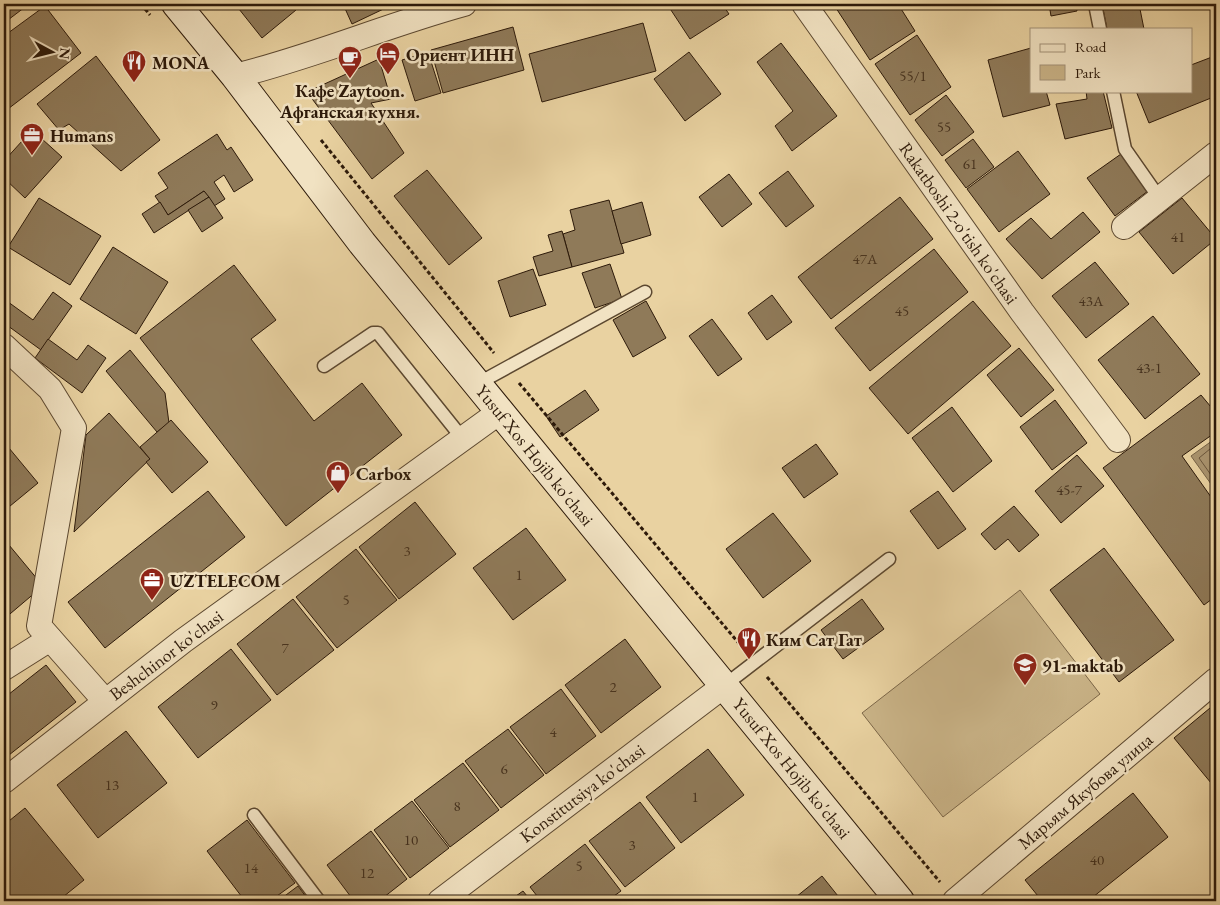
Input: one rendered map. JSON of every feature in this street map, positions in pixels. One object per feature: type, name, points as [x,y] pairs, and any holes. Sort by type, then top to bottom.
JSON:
[{"type":"main road","name":"Yusuf Xos Hojib ko'chasi","points":[[176,4],[235,76],[362,243],[900,901]]},
{"type":"street","points":[[235,76],[264,69],[417,10],[464,4]]},
{"type":"street","name":"Rakatboshi 2-o'tish ko'chasi","points":[[804,4],[1022,312],[1118,440]]},
{"type":"street","points":[[1124,227],[1216,154]]},
{"type":"street","points":[[4,346],[50,389],[74,428],[39,626],[105,701]]},
{"type":"street","name":"Beshchinor ko'chasi","points":[[4,781],[183,640],[501,411]]},
{"type":"street","points":[[4,668],[50,639]]},
{"type":"street","name":"Марьям Якубова улица","points":[[955,901],[1216,680]]},
{"type":"street","name":"Konstitutsiya ko'chasi","points":[[440,901],[725,685]]},
{"type":"lane","points":[[1095,4],[1100,28]]},
{"type":"lane","points":[[1113,92],[1125,149],[1160,199]]},
{"type":"lane","points":[[477,384],[645,292]]},
{"type":"lane","points":[[324,366],[373,333],[378,333],[463,439]]},
{"type":"lane","points":[[725,685],[889,558]]},
{"type":"lane","points":[[254,815],[319,901]]},
{"type":"path","points":[[320,138],[506,368],[744,649]]},
{"type":"path","points":[[763,672],[955,901]]},
{"type":"green space","points":[[1020,590],[1100,694],[943,817],[862,713]]},
{"type":"water","points":[[1216,438],[1216,491],[1191,456]]},
{"type":"building","points":[[4,4],[29,4],[4,23]]},
{"type":"building","points":[[235,4],[291,4],[296,10],[262,38]]},
{"type":"building","points":[[343,4],[394,4],[352,24]]},
{"type":"building","points":[[667,4],[722,4],[729,14],[690,39]]},
{"type":"building","points":[[835,4],[898,4],[915,31],[870,60]]},
{"type":"building","points":[[1049,4],[1076,4],[1077,11],[1051,16]]},
{"type":"building","points":[[1102,4],[1139,4],[1144,28],[1107,28]]},
{"type":"building","points":[[45,6],[81,53],[4,112],[4,36]]},
{"type":"building","points":[[643,23],[656,71],[542,102],[529,54]]},
{"type":"building","points":[[513,27],[524,70],[443,93],[431,50]]},
{"type":"building","points":[[917,35],[951,87],[910,115],[875,64]]},
{"type":"building","points":[[781,43],[837,116],[792,151],[775,126],[793,111],[757,62]]},
{"type":"building","points":[[1030,48],[1030,92],[1046,92],[1050,105],[1003,117],[988,60]]},
{"type":"building","points":[[428,52],[441,93],[415,101],[402,60]]},
{"type":"building","points":[[689,52],[721,94],[685,121],[654,79]]},
{"type":"building","points":[[96,56],[160,140],[121,171],[69,124],[59,130],[37,104]]},
{"type":"building","points":[[1212,57],[1216,67],[1216,96],[1149,123],[1136,92],[1192,92],[1192,65]]},
{"type":"building","points":[[379,59],[391,99],[371,103],[404,153],[372,179],[307,92]]},
{"type":"building","points":[[1086,92],[1103,92],[1112,128],[1065,139],[1056,104],[1087,99]]},
{"type":"building","points":[[946,95],[974,132],[942,156],[915,120]]},
{"type":"building","points":[[32,130],[62,157],[25,198],[4,178],[4,161]]},
{"type":"building","points":[[217,134],[227,150],[231,147],[253,180],[234,192],[224,175],[214,182],[225,199],[214,206],[204,191],[168,215],[155,196],[168,188],[158,173]]},
{"type":"building","points":[[973,139],[994,167],[966,188],[945,160]]},
{"type":"building","points":[[1018,151],[1050,194],[999,232],[967,189]]},
{"type":"building","points":[[1121,154],[1148,191],[1115,216],[1087,178]]},
{"type":"building","points":[[427,170],[482,238],[449,265],[394,196]]},
{"type":"building","points":[[788,171],[814,206],[786,227],[759,193]]},
{"type":"building","points":[[729,174],[752,204],[722,227],[699,197]]},
{"type":"building","points":[[204,191],[209,197],[154,233],[142,214],[160,202],[168,215]]},
{"type":"building","points":[[209,197],[223,218],[202,232],[188,210]]},
{"type":"building","points":[[900,197],[933,239],[831,319],[798,277]]},
{"type":"building","points":[[39,198],[101,236],[70,285],[8,247]]},
{"type":"building","points":[[1182,198],[1216,239],[1173,274],[1139,232]]},
{"type":"building","points":[[609,200],[624,253],[572,267],[563,234],[575,230],[570,210]]},
{"type":"building","points":[[642,202],[651,235],[621,244],[612,211]]},
{"type":"building","points":[[1083,212],[1100,232],[1042,279],[1006,239],[1031,218],[1051,239]]},
{"type":"building","points":[[562,231],[572,267],[539,276],[533,257],[553,251],[548,235]]},
{"type":"building","points":[[113,247],[168,282],[136,334],[80,299]]},
{"type":"building","points":[[934,249],[968,292],[870,371],[835,328]]},
{"type":"building","points":[[1095,262],[1129,304],[1086,338],[1052,296]]},
{"type":"building","points":[[610,264],[622,299],[595,308],[582,273]]},
{"type":"building","points":[[234,265],[276,320],[251,339],[314,421],[362,383],[402,435],[286,526],[140,338]]},
{"type":"building","points":[[533,269],[546,305],[510,317],[498,281]]},
{"type":"building","points":[[53,292],[72,306],[41,350],[4,323],[4,299],[33,320]]},
{"type":"building","points":[[772,295],[792,322],[767,340],[748,313]]},
{"type":"building","points":[[646,301],[666,338],[633,357],[613,320]]},
{"type":"building","points":[[973,301],[1011,346],[908,434],[869,388]]},
{"type":"building","points":[[1153,316],[1200,374],[1145,419],[1098,360]]},
{"type":"building","points":[[712,319],[742,359],[718,376],[689,336]]},
{"type":"building","points":[[48,339],[77,360],[88,345],[106,358],[82,393],[35,358]]},
{"type":"building","points":[[1019,348],[1054,390],[1021,417],[987,375]]},
{"type":"building","points":[[130,350],[165,393],[169,423],[157,432],[106,371]]},
{"type":"building","points":[[585,390],[599,410],[560,437],[546,416]]},
{"type":"building","points":[[1201,395],[1216,413],[1216,432],[1182,456],[1216,504],[1216,596],[1204,605],[1103,468]]},
{"type":"building","points":[[1055,400],[1087,443],[1052,470],[1020,427]]},
{"type":"building","points":[[952,407],[992,461],[953,492],[912,438]]},
{"type":"building","points":[[109,413],[150,459],[74,532],[86,435]]},
{"type":"building","points":[[171,420],[208,462],[172,493],[146,462],[150,459],[140,447]]},
{"type":"building","points":[[4,442],[38,483],[4,511]]},
{"type":"building","points":[[816,444],[838,474],[804,498],[782,468]]},
{"type":"building","points":[[1077,455],[1104,486],[1061,523],[1035,491]]},
{"type":"building","points":[[208,491],[245,537],[105,648],[68,602]]},
{"type":"building","points":[[938,491],[966,529],[938,549],[910,511]]},
{"type":"building","points":[[415,502],[456,554],[399,599],[359,547]]},
{"type":"building","points":[[1014,506],[1039,535],[1019,552],[1008,539],[995,550],[981,534]]},
{"type":"building","points":[[773,513],[811,561],[763,598],[726,549]]},
{"type":"building","points":[[526,528],[566,580],[513,620],[473,568]]},
{"type":"building","points":[[4,539],[43,586],[4,619]]},
{"type":"building","points":[[1104,548],[1174,640],[1119,682],[1050,590]]},
{"type":"building","points":[[356,549],[397,600],[337,648],[296,597]]},
{"type":"building","points":[[293,599],[334,650],[277,695],[237,644]]},
{"type":"building","points":[[862,599],[884,629],[843,659],[821,630]]},
{"type":"building","points":[[625,639],[661,687],[601,733],[565,685]]},
{"type":"building","points":[[231,649],[271,700],[198,758],[158,707]]},
{"type":"building","points":[[46,665],[76,702],[9,755],[4,748],[4,698]]},
{"type":"building","points":[[561,689],[596,736],[546,774],[510,727]]},
{"type":"building","points":[[1216,703],[1216,789],[1174,738]]},
{"type":"building","points":[[508,729],[544,775],[501,808],[465,761]]},
{"type":"building","points":[[126,731],[167,783],[98,838],[57,785]]},
{"type":"building","points":[[708,749],[744,795],[681,843],[646,797]]},
{"type":"building","points":[[463,763],[499,810],[450,847],[414,800]]},
{"type":"building","points":[[1133,793],[1168,837],[1088,901],[1042,901],[1025,880]]},
{"type":"building","points":[[412,801],[449,848],[410,878],[374,830]]},
{"type":"building","points":[[640,802],[675,848],[625,887],[589,841]]},
{"type":"building","points":[[25,808],[84,880],[58,901],[9,901],[4,895],[4,825]]},
{"type":"building","points":[[247,820],[295,883],[270,901],[245,901],[207,851]]},
{"type":"building","points":[[371,831],[407,879],[379,901],[354,901],[327,865]]},
{"type":"building","points":[[585,844],[621,891],[607,901],[541,901],[530,887]]},
{"type":"building","points":[[822,876],[842,901],[791,901]]},
{"type":"building","points":[[298,886],[309,901],[278,901]]},
{"type":"building","points":[[523,891],[531,901],[509,901]]},
{"type":"place","name":"Ориент ИНН","points":[[388,75]]},
{"type":"place","name":"Кафе Zaytoon. Афганская кухня.","points":[[350,79]]},
{"type":"place","name":"MONA","points":[[134,83]]},
{"type":"place","name":"Humans","points":[[32,156]]},
{"type":"place","name":"Carbox","points":[[338,494]]},
{"type":"place","name":"UZTELECOM","points":[[152,601]]},
{"type":"place","name":"Ким Сат Гат","points":[[749,660]]},
{"type":"place","name":"91-maktab","points":[[1025,686]]}]
